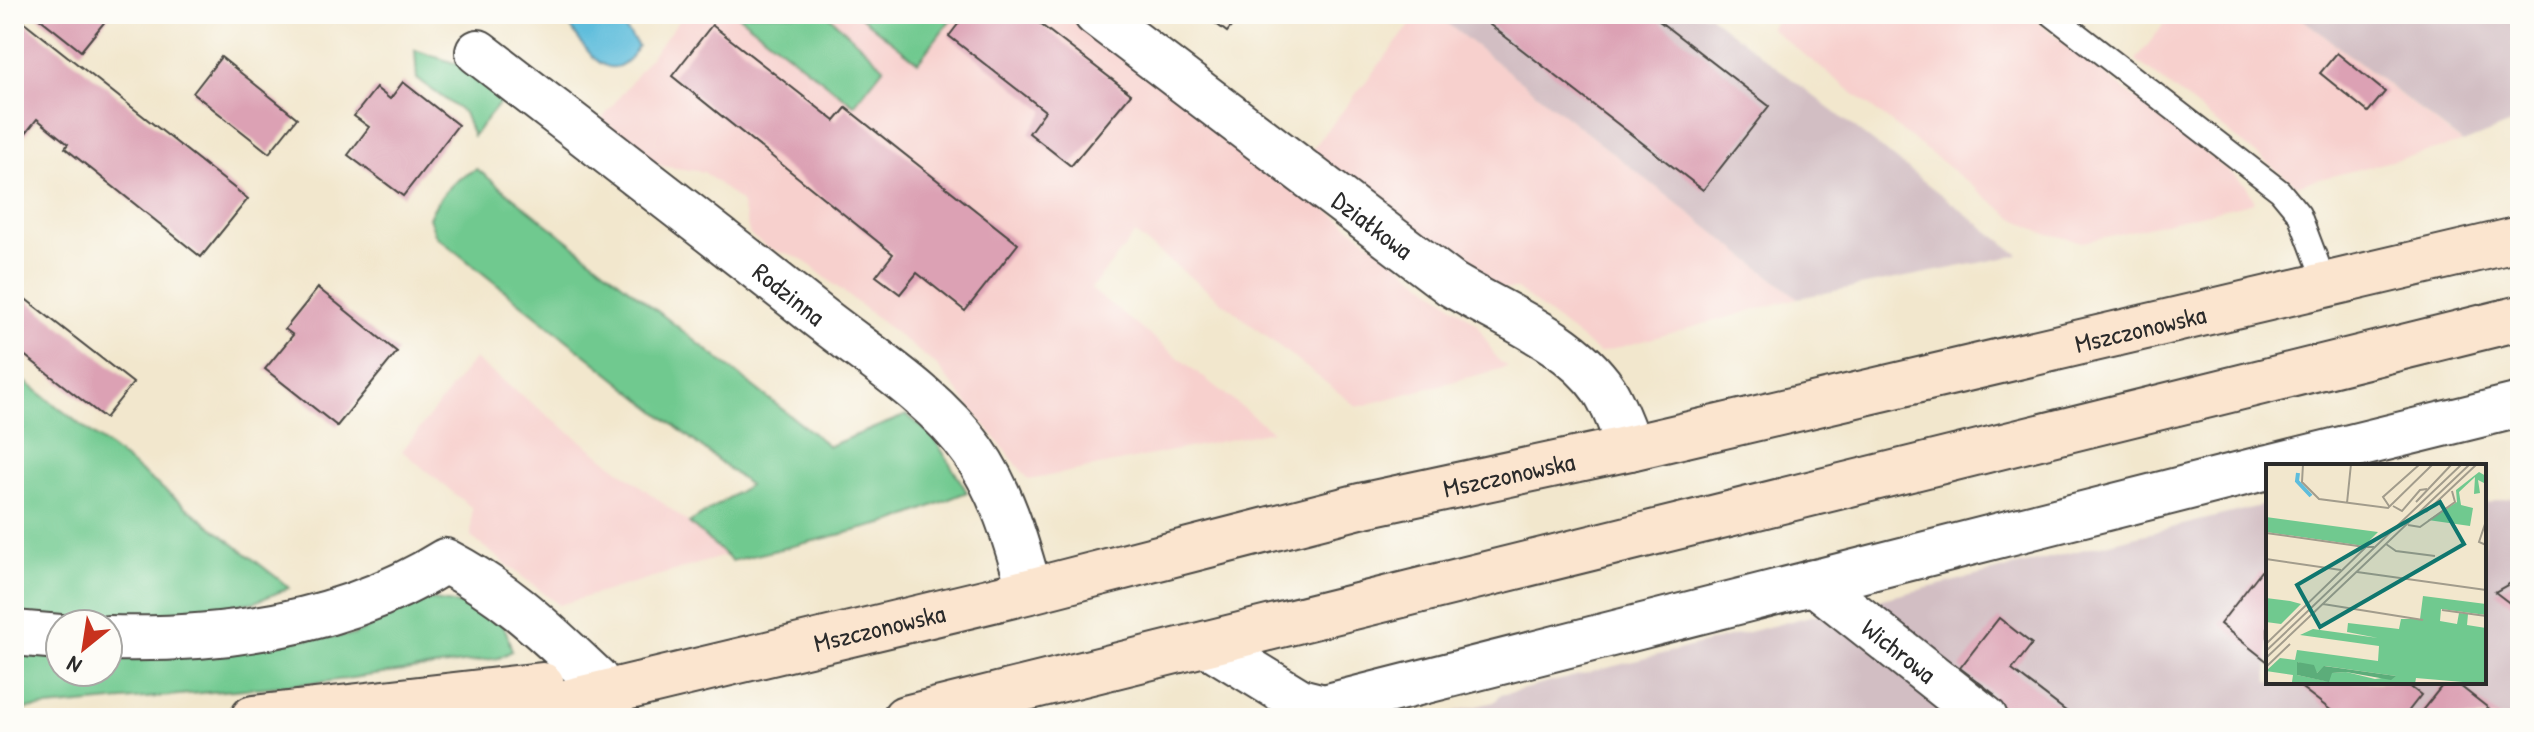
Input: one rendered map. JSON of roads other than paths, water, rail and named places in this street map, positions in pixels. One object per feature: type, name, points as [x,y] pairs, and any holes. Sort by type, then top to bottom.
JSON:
[{"type":"main road","name":"Mszczonowska","points":[[500,718],[1030,591],[1360,506],[1630,448],[2520,239]]},
{"type":"main road","points":[[905,718],[2520,318]]},
{"type":"main road","points":[[253,718],[715,666]]},
{"type":"street","name":"Działkowa","points":[[1096,14],[1451,284],[1504,313],[1583,365],[1605,392],[1630,448]]},
{"type":"street","name":"Rodzinna","points":[[478,52],[726,242],[917,394],[953,427],[973,451],[995,488],[1012,526],[1030,591]]},
{"type":"street","points":[[2282,464],[2520,405]]},
{"type":"street","points":[[1207,644],[1300,701],[1331,712],[1813,582],[2266,468]]},
{"type":"street","points":[[124,638],[211,638],[254,630],[371,600],[411,583],[445,561],[490,585],[525,611],[596,679]]},
{"type":"street","name":"Wichrowa","points":[[1813,582],[1985,718]]},
{"type":"street","points":[[14,633],[44,636]]},
{"type":"lane","points":[[2051,14],[2280,191],[2299,214],[2326,285]]},
{"type":"water","points":[[572,14],[610,18],[624,28],[638,46],[629,59],[619,66],[601,64],[570,26]]}]
